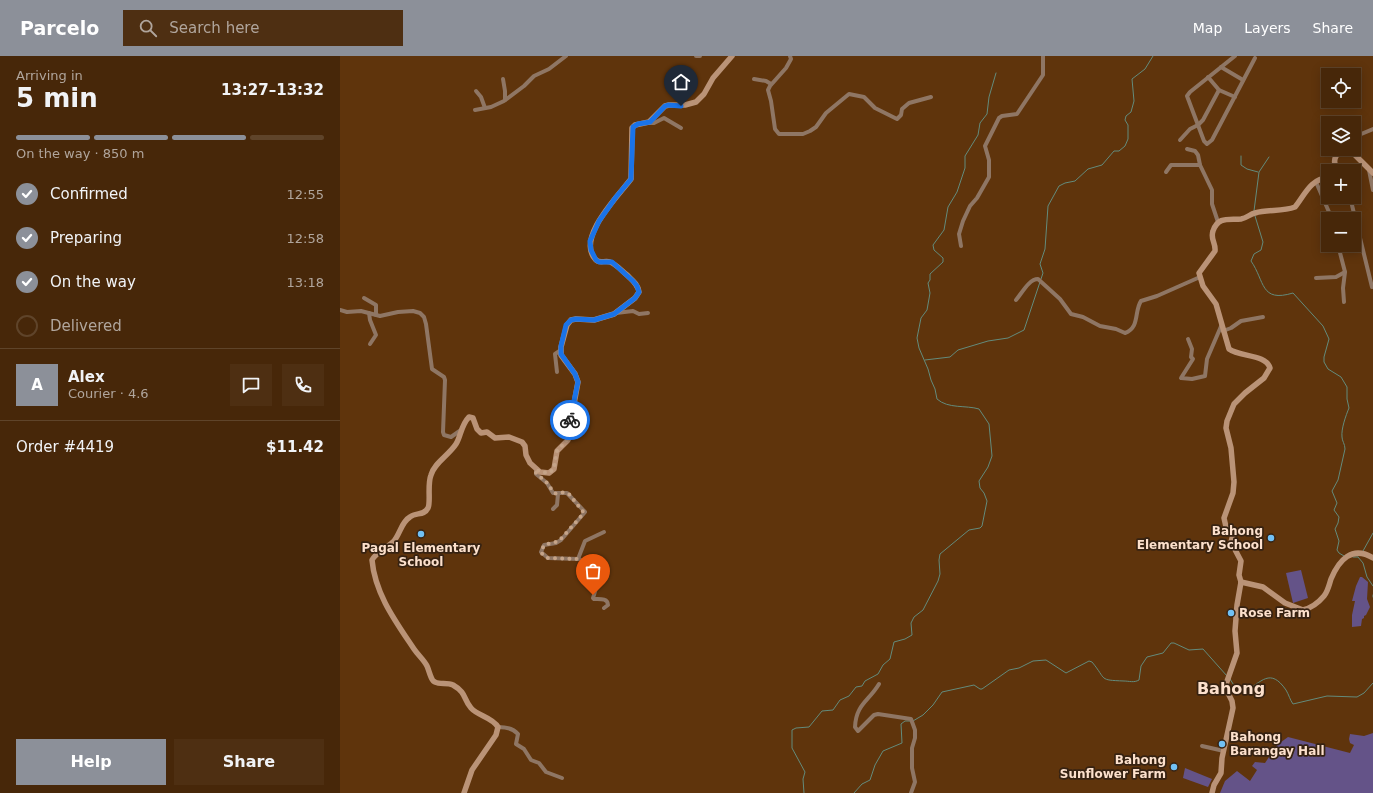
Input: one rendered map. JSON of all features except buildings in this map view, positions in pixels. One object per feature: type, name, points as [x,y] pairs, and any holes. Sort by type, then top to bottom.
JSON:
[{"type":"street","points":[[475,110],[505,100],[524,86],[534,76],[549,69],[566,56]]},
{"type":"street","points":[[648,123],[665,106],[685,105],[699,100],[712,80],[732,56]]},
{"type":"street","points":[[790,56],[791,59],[786,68],[771,84],[768,94],[771,101],[775,129],[781,134],[803,134],[810,131],[828,111],[848,94],[864,97],[875,108],[897,119],[901,115],[902,109],[906,105],[931,97]]},
{"type":"street","points":[[962,246],[959,234],[963,221],[970,206],[977,198],[989,177],[990,160],[985,148],[986,141],[999,118],[1002,116],[1017,114],[1043,72],[1043,56]]},
{"type":"street","points":[[1236,56],[1208,77],[1187,96],[1204,141],[1207,144],[1210,144],[1255,58]]},
{"type":"street","points":[[1221,67],[1243,80]]},
{"type":"street","points":[[1208,77],[1219,90],[1235,97]]},
{"type":"street","points":[[503,79],[506,91],[505,100]]},
{"type":"street","points":[[754,79],[766,81],[771,84]]},
{"type":"street","points":[[1180,140],[1190,129],[1198,125],[1203,120],[1219,90]]},
{"type":"street","points":[[476,91],[481,97],[484,108]]},
{"type":"street","points":[[615,313],[638,295],[639,289],[633,281],[612,262],[599,262],[596,260],[591,250],[590,241],[599,221],[631,179],[632,128],[638,124],[654,123],[664,118],[681,128]]},
{"type":"street","points":[[1361,134],[1373,130]]},
{"type":"street","points":[[1187,149],[1197,153],[1200,165],[1212,190],[1212,204],[1218,222]]},
{"type":"street","points":[[1356,156],[1371,172],[1373,190]]},
{"type":"street","points":[[1166,172],[1171,164],[1200,165]]},
{"type":"street","points":[[1212,793],[1214,785],[1221,773],[1233,708],[1232,701],[1225,687],[1237,648],[1235,631],[1241,582],[1239,575],[1241,561],[1231,542],[1234,531],[1226,527],[1224,521],[1233,493],[1234,482],[1231,448],[1226,428],[1234,404],[1240,397],[1264,378],[1270,368],[1263,360],[1252,356],[1239,354],[1229,348],[1216,304],[1205,290],[1200,277],[1201,270],[1215,251],[1216,248],[1212,236],[1218,222],[1225,219],[1241,219],[1254,213],[1277,211],[1295,207],[1304,194],[1321,179]]},
{"type":"street","points":[[1316,182],[1329,212]]},
{"type":"street","points":[[1352,204],[1372,287]]},
{"type":"street","points":[[1340,252],[1345,272],[1343,284],[1344,302]]},
{"type":"street","points":[[1316,278],[1336,277],[1345,272]]},
{"type":"street","points":[[1016,300],[1030,282],[1038,279],[1060,299],[1071,314],[1083,317],[1100,326],[1116,329],[1125,333],[1130,330],[1135,323],[1138,306],[1141,301],[1157,296],[1200,277]]},
{"type":"street","points":[[364,298],[376,305],[376,315]]},
{"type":"street","points":[[340,310],[347,312],[361,311],[380,316],[391,313],[413,311],[422,314],[427,330],[432,369],[444,377],[445,380],[444,435],[451,437],[461,430]]},
{"type":"street","points":[[562,778],[546,772],[539,763],[531,760],[524,749],[516,744],[518,734],[515,730],[506,727],[498,727],[489,718],[472,710],[465,695],[456,687],[449,684],[435,682],[433,680],[427,666],[392,616],[380,593],[373,569],[373,558],[393,541],[406,520],[413,515],[422,514],[428,508],[428,489],[431,473],[456,444],[466,419],[471,417],[481,433],[487,432],[495,438],[510,436],[519,439],[524,444],[527,459],[540,472],[549,473],[554,469],[557,451],[568,440],[571,433],[570,415],[574,404],[578,382],[575,374],[563,358],[561,350],[566,325],[571,320],[582,318],[594,320],[615,313],[633,311],[639,314],[648,313]]},
{"type":"street","points":[[369,313],[376,335],[370,344]]},
{"type":"street","points":[[1223,331],[1231,328],[1241,321],[1263,317]]},
{"type":"street","points":[[1188,339],[1192,349],[1191,357],[1193,359],[1181,378],[1205,376],[1207,359],[1222,324]]},
{"type":"street","points":[[557,372],[555,354],[561,350]]},
{"type":"street","points":[[536,469],[536,474],[547,483],[554,493],[567,493],[584,513],[559,541],[544,545],[541,552],[548,558],[578,559],[596,570],[599,579],[593,598],[606,600],[608,605],[604,608]]},
{"type":"street","points":[[553,509],[557,506],[558,494]]},
{"type":"street","points":[[578,559],[585,541],[604,532]]},
{"type":"street","points":[[1241,582],[1263,587],[1285,603],[1303,610],[1313,606],[1324,596],[1333,575],[1345,557],[1358,553],[1373,558]]},
{"type":"street","points":[[879,684],[873,694],[861,705],[855,718],[855,727],[858,731],[874,715],[878,714],[910,719],[915,730],[912,768],[915,782],[912,793]]},
{"type":"street","points":[[464,793],[472,770],[496,735],[498,727]]},
{"type":"street","points":[[1202,746],[1224,751]]},
{"type":"shaded area","points":[[1301,570],[1308,598],[1293,603],[1286,573]]},
{"type":"shaded area","points":[[1360,577],[1368,582],[1367,599],[1370,607],[1362,619],[1361,626],[1352,627],[1352,615],[1355,601],[1352,601]]},
{"type":"shaded area","points":[[1373,733],[1373,793],[1220,793],[1225,781],[1237,771],[1250,781],[1257,770],[1252,766],[1255,762],[1265,763],[1277,745],[1288,737],[1350,753],[1354,745],[1350,743],[1350,734],[1364,736]]},
{"type":"shaded area","points":[[1185,768],[1212,779],[1208,787],[1183,778]]},
{"type":"waterway","points":[[1041,279],[1043,273],[1040,264],[1045,249],[1048,206],[1059,186],[1075,181],[1088,169],[1102,165],[1114,151],[1119,151],[1125,146],[1128,139],[1128,125],[1125,120],[1126,116],[1131,112],[1134,101],[1132,79],[1145,69],[1153,56]]},
{"type":"waterway","points":[[804,793],[803,779],[805,772],[792,748],[792,730],[796,728],[809,727],[822,711],[833,710],[840,700],[849,696],[856,687],[862,686],[865,681],[878,674],[883,665],[890,659],[894,642],[912,635],[911,623],[914,617],[923,610],[938,581],[940,574],[940,554],[969,530],[980,528],[982,526],[987,501],[980,488],[979,481],[988,467],[992,456],[989,424],[979,409],[952,406],[937,399],[935,389],[919,348],[917,338],[921,318],[927,310],[930,293],[928,283],[930,280],[930,274],[943,262],[943,258],[934,250],[933,245],[944,230],[948,207],[957,192],[965,168],[965,156],[978,135],[980,123],[987,114],[989,97],[996,73]]},
{"type":"waterway","points":[[1241,156],[1241,165],[1247,169],[1258,172]]},
{"type":"waterway","points":[[1254,211],[1259,172],[1269,157]]},
{"type":"waterway","points":[[1255,216],[1263,242],[1261,250],[1254,254],[1251,261],[1262,283],[1269,293],[1274,295],[1293,293],[1323,326],[1329,339],[1324,362],[1328,369],[1341,377],[1347,387],[1349,408],[1342,430],[1342,438],[1345,449],[1338,480],[1332,491],[1337,503],[1334,510],[1339,517],[1335,529],[1339,541],[1337,550],[1344,556]]},
{"type":"waterway","points":[[925,360],[950,357],[958,350],[988,341],[1008,338],[1024,330],[1040,282]]},
{"type":"waterway","points":[[1363,551],[1373,533]]},
{"type":"waterway","points":[[1353,557],[1358,557]]},
{"type":"waterway","points":[[1358,557],[1363,563],[1367,577],[1373,586]]},
{"type":"waterway","points":[[913,721],[923,715],[933,705],[942,692],[974,685],[982,689],[1009,670],[1019,668],[1033,661],[1046,660],[1066,673],[1089,661],[1092,662],[1106,679],[1132,682],[1139,680],[1141,666],[1147,657],[1163,653],[1171,643],[1174,643],[1189,650],[1203,649],[1227,676]]},
{"type":"waterway","points":[[1230,679],[1235,687],[1244,692],[1261,681],[1270,678],[1275,679],[1286,690],[1293,704],[1327,696],[1357,697],[1364,693],[1373,683]]},
{"type":"waterway","points":[[854,793],[862,784],[870,780],[875,765],[883,751],[902,743],[901,724],[905,721],[910,721]]},
{"type":"way so far","points":[[570,420],[570,437],[557,451],[554,469],[549,473],[545,473],[536,469],[535,473],[545,480],[551,491],[554,493],[558,494],[565,492],[569,494],[584,511],[584,513],[568,529],[563,538],[556,543],[544,545],[541,552],[548,558],[579,559],[592,566],[599,576],[593,595]]},
{"type":"place","name":"Pagal Elementary School","points":[[421,534]]},
{"type":"place","name":"Bahong Elementary School","points":[[1271,538]]},
{"type":"place","name":"Rose Farm","points":[[1231,613]]},
{"type":"place","name":"Bahong Barangay Hall","points":[[1222,744]]},
{"type":"place","name":"Bahong Sunflower Farm","points":[[1174,767]]},
{"type":"district","name":"Bahong","points":[[1231,688]]},
{"type":"route","points":[[570,420],[578,386],[578,378],[561,354],[561,346],[565,335],[566,325],[571,320],[582,318],[594,320],[614,314],[635,298],[639,292],[639,289],[633,281],[612,262],[599,262],[596,260],[591,250],[590,241],[599,221],[631,179],[630,170],[633,150],[632,128],[635,125],[650,122],[665,106],[681,106]]}]
